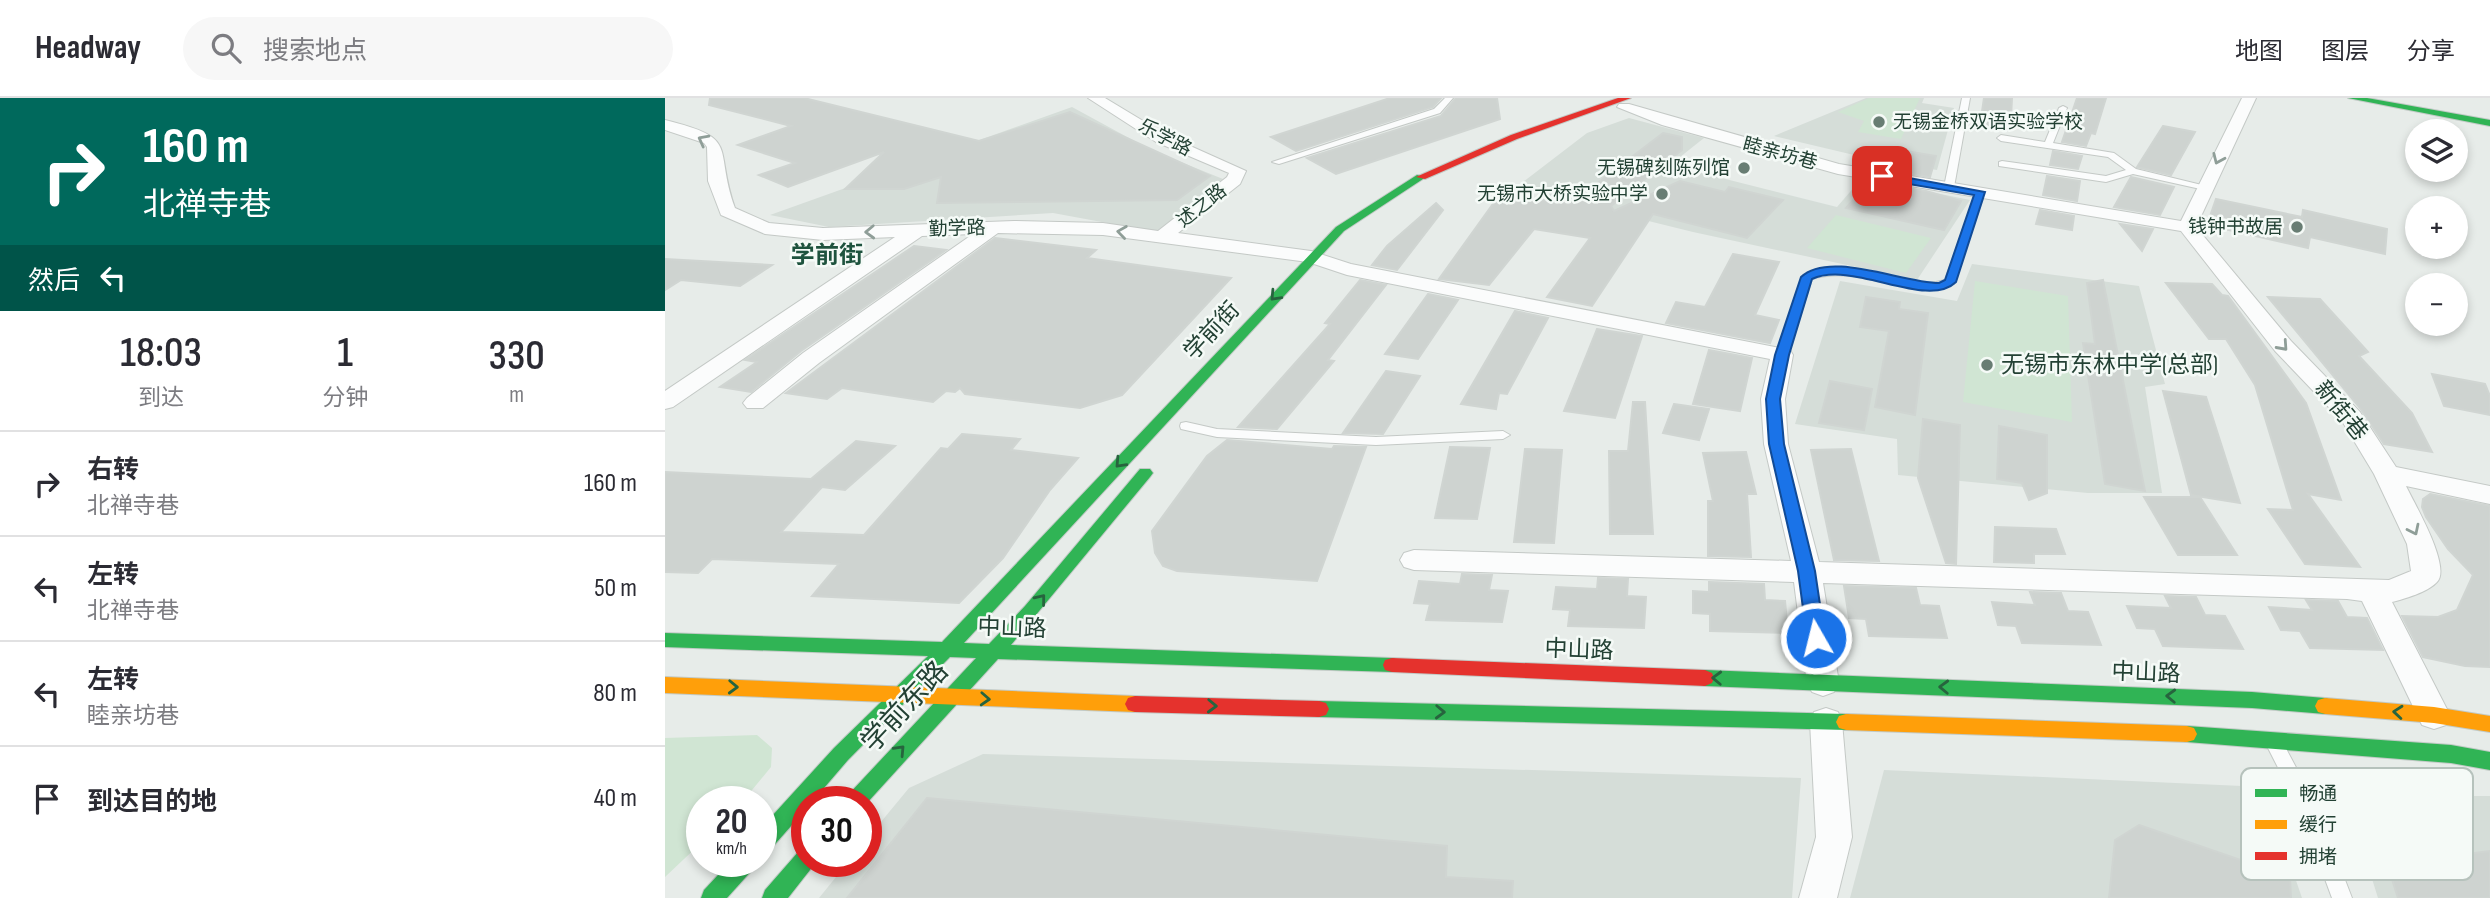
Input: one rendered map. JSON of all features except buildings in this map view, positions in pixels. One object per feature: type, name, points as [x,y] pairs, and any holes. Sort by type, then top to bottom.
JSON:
[{"type":"main road","name":"学前街","points":[[900,694],[979,617],[1371,204],[1437,167],[1496,143],[1626,102],[1650,98]]},
{"type":"main road","points":[[2352,98],[2490,123]]},
{"type":"main road","name":"学前街","points":[[1258,342],[1319,260]]},
{"type":"main road","points":[[995,650],[1160,456]]},
{"type":"main road","name":"中山路","points":[[665,640],[946,648],[2252,700],[2434,715],[2490,724]]},
{"type":"main road","name":"学前东路","points":[[869,786],[995,650]]},
{"type":"main road","points":[[665,685],[950,697],[1826,722],[2273,740],[2451,754],[2490,761]]},
{"type":"main road","name":"学前东路","points":[[777,826],[841,754],[900,694]]},
{"type":"main road","points":[[712,898],[731,877]]},
{"type":"main road","points":[[773,898],[791,877]]},
{"type":"street","name":"乐学路","points":[[1095,98],[1162,139],[1238,171]]},
{"type":"street","points":[[2187,227],[2249,98]]},
{"type":"street","name":"睦亲坊巷","points":[[1626,102],[1782,156],[1838,169],[2187,227]]},
{"type":"street","name":"勤学路","points":[[665,125],[711,140],[715,147],[717,181],[727,211],[765,228],[823,234],[995,227],[1103,229],[1319,260],[1347,269],[1782,355]]},
{"type":"street","name":"述之路","points":[[1162,237],[1234,180],[1238,171]]},
{"type":"street","points":[[755,403],[811,358],[995,227]]},
{"type":"street","name":"新街巷","points":[[2187,227],[2283,346],[2352,417],[2387,474],[2421,544],[2426,576],[2393,591],[2372,592]]},
{"type":"street","points":[[665,402],[918,230]]},
{"type":"street","points":[[1782,355],[1773,399],[1776,444],[1807,571],[1823,682]]},
{"type":"street","points":[[2387,474],[2490,495]]},
{"type":"street","points":[[1414,560],[2347,588],[2372,592],[2434,715]]},
{"type":"street","points":[[1818,898],[1834,837],[1826,722]]},
{"type":"lane","points":[[1276,162],[1437,111],[1449,98]]},
{"type":"lane","points":[[1949,187],[1966,98]]},
{"type":"lane","points":[[2048,145],[2063,108]]},
{"type":"lane","points":[[2001,138],[2111,155],[2133,171],[2205,187]]},
{"type":"lane","points":[[2002,164],[2106,179],[2133,171]]},
{"type":"lane","points":[[1782,355],[1807,277],[1819,271],[1836,269],[1926,287],[1941,287],[1950,282],[1980,192]]},
{"type":"lane","points":[[1186,426],[1217,433],[1376,441],[1503,435]]},
{"type":"lane","points":[[2273,740],[2288,768]]},
{"type":"lane","points":[[2335,880],[2342,898]]},
{"type":"shaded area","name":"无锡金桥双语实验学校","points":[[1866,98],[1924,98],[1922,103],[1954,108],[1937,170],[1871,159],[1774,136]]},
{"type":"shaded area","points":[[1072,107],[1151,150],[1223,179],[1156,232],[1053,213],[829,227],[770,215]]},
{"type":"shaded area","name":"无锡市大桥实验中学","points":[[1629,118],[1704,138],[1670,165],[1837,207],[1862,178],[1970,200],[1917,280],[1693,232],[1515,188],[1587,133]]},
{"type":"shaded area","name":"无锡市东林中学(总部)","points":[[1972,264],[2139,286],[2165,384],[2145,387],[2162,493],[2088,493],[1898,475],[1897,439],[1795,424],[1840,281],[1957,301]]},
{"type":"shaded area","points":[[983,754],[1801,778],[1792,898],[819,898],[836,877],[882,877],[882,821],[909,788]]},
{"type":"shaded area","points":[[1884,770],[2241,786],[2241,880],[2296,880],[2302,898],[1850,898]]},
{"type":"shaded area","points":[[2473,796],[2490,796],[2490,898],[2378,898],[2372,880],[2473,880]]},
{"type":"green space","points":[[1869,98],[1920,98],[1901,139],[1858,132],[1864,121],[1838,112]]},
{"type":"green space","points":[[1836,215],[1931,238],[1906,273],[1807,248]]},
{"type":"green space","points":[[1975,281],[2068,296],[2072,422],[1963,402]]},
{"type":"green space","points":[[757,735],[772,748],[771,767],[755,786],[686,786],[686,857],[665,877],[665,738]]},
{"type":"traffic: fast","points":[[2352,98],[2490,123]]},
{"type":"traffic: fast","points":[[777,826],[841,754],[979,617],[1340,229],[1421,177]]},
{"type":"traffic: fast","points":[[870,786],[1031,611],[1145,473]]},
{"type":"traffic: fast","points":[[665,640],[1392,665]]},
{"type":"traffic: fast","points":[[1705,678],[2252,700],[2325,706]]},
{"type":"traffic: fast","points":[[1319,709],[1846,722]]},
{"type":"traffic: fast","points":[[2187,734],[2451,754],[2490,761]]},
{"type":"traffic: fast","points":[[712,898],[731,877]]},
{"type":"traffic: fast","points":[[773,898],[791,877]]},
{"type":"traffic: slow","points":[[665,685],[1135,704]]},
{"type":"traffic: slow","points":[[2325,706],[2434,715],[2490,724]]},
{"type":"traffic: slow","points":[[1846,722],[2187,734]]},
{"type":"traffic: jam","points":[[1421,177],[1514,137],[1627,98]]},
{"type":"traffic: jam","points":[[1392,665],[1705,678]]},
{"type":"traffic: jam","points":[[1135,704],[1319,709]]},
{"type":"place","name":"无锡金桥双语实验学校","points":[[1879,122]]},
{"type":"place","name":"无锡碑刻陈列馆","points":[[1744,168]]},
{"type":"place","name":"无锡市大桥实验中学","points":[[1662,194]]},
{"type":"place","name":"钱钟书故居","points":[[2297,227]]},
{"type":"place","name":"无锡市东林中学(总部)","points":[[1987,365]]},
{"type":"district","name":"学前街","points":[[827,255]]},
{"type":"route","points":[[1816,638],[1807,571],[1776,444],[1773,399],[1782,355],[1807,277],[1819,271],[1836,269],[1926,287],[1941,287],[1950,282],[1980,192],[1882,176]]}]
